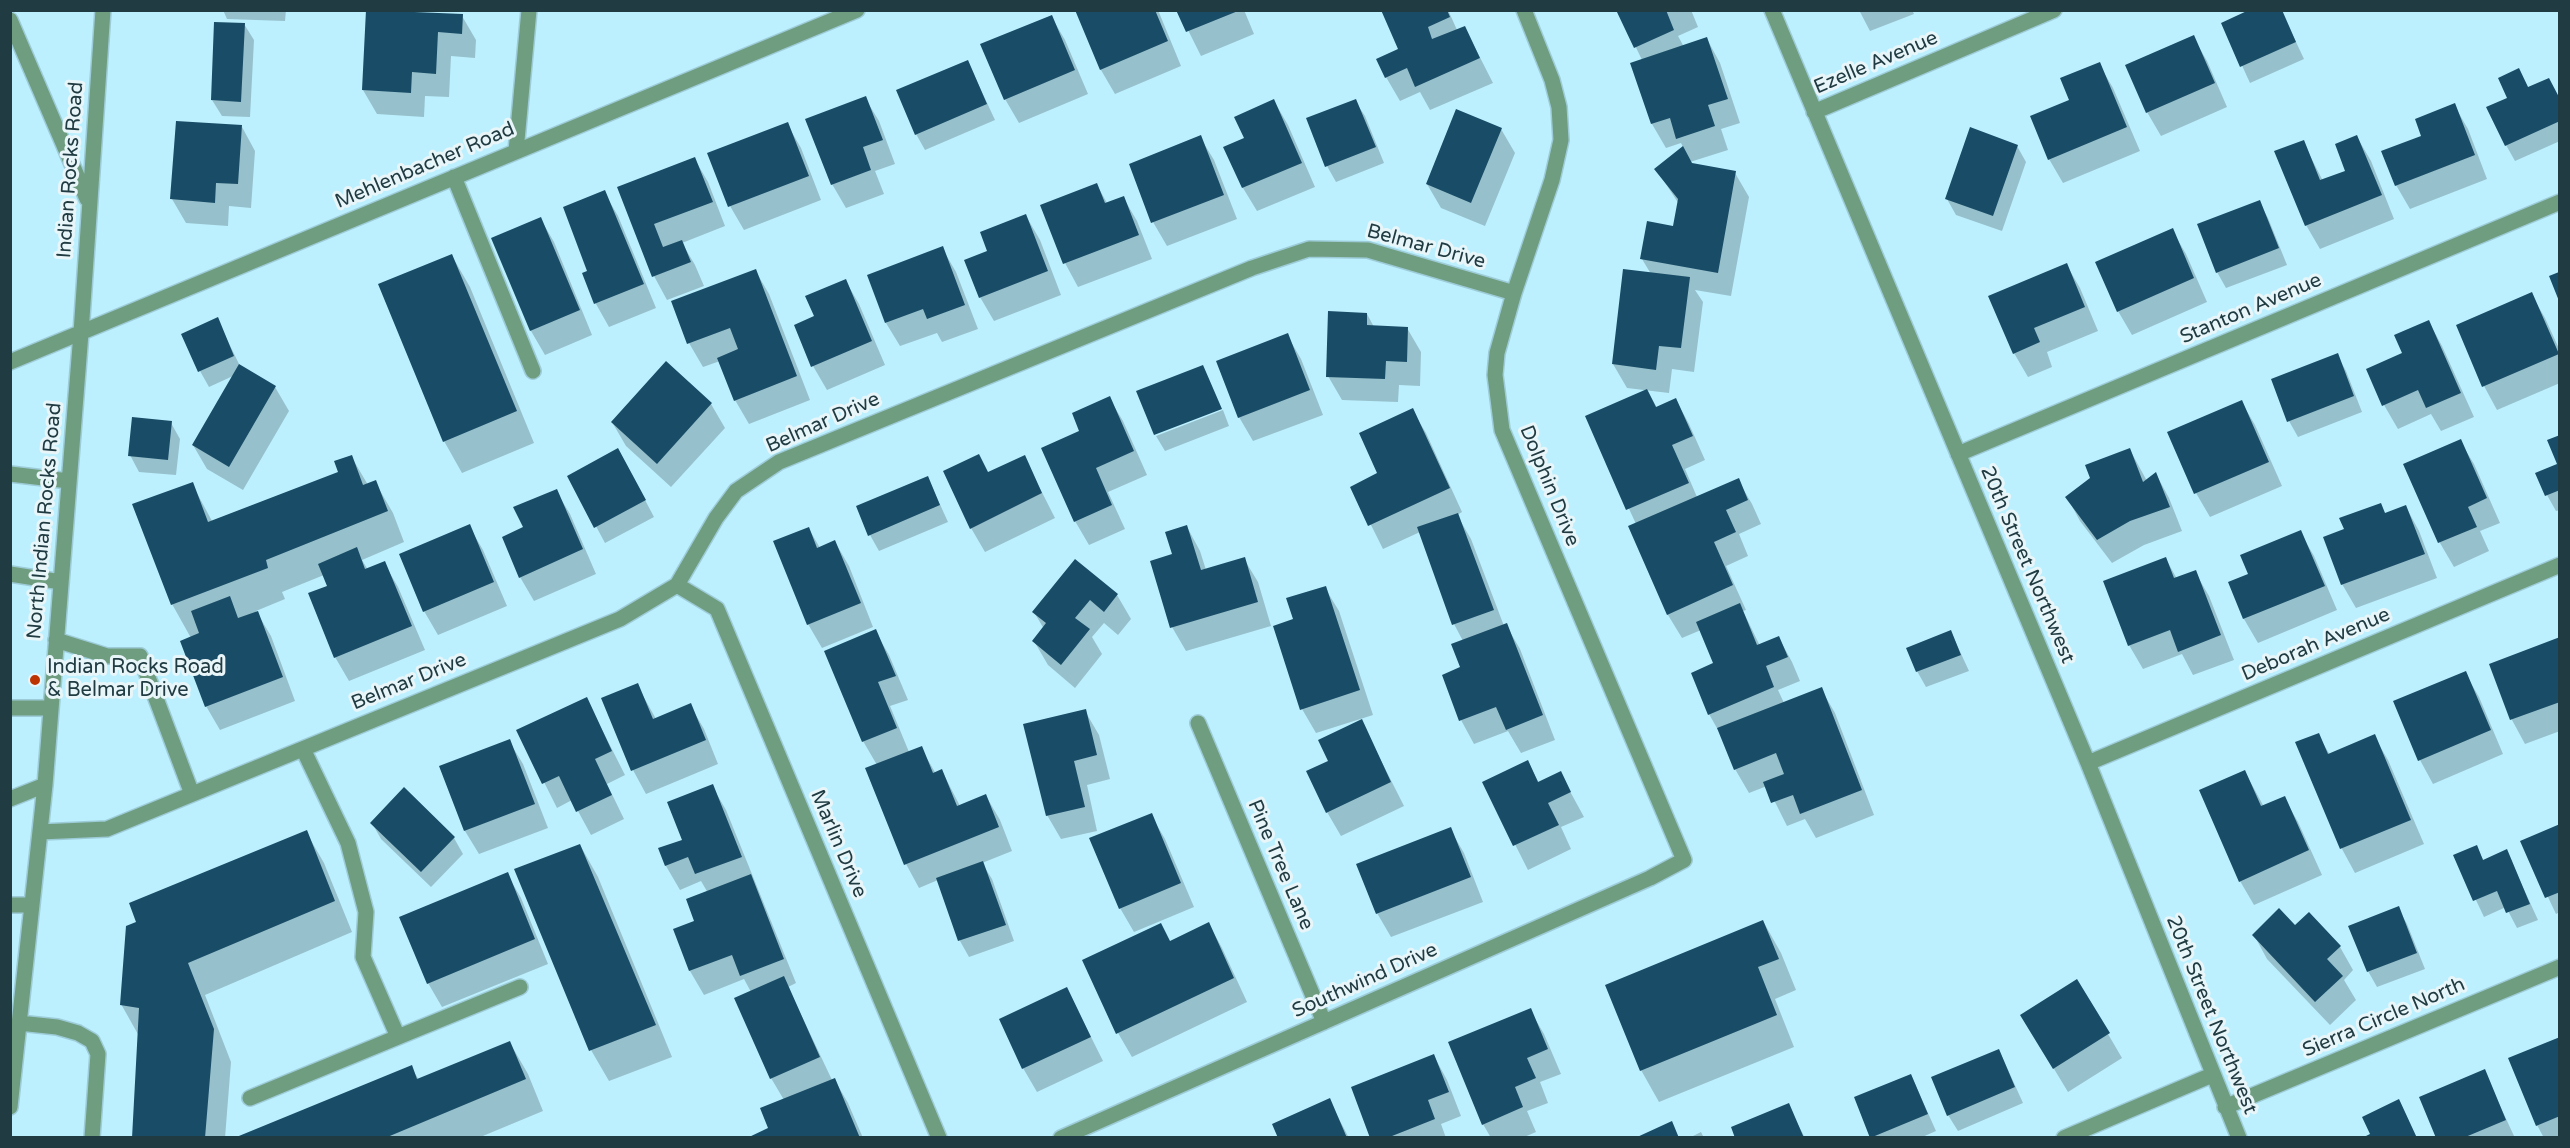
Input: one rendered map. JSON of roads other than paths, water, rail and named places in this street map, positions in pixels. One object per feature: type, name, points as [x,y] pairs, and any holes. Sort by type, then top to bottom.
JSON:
[{"type":"street","name":"Indian Rocks Road","points":[[81,333],[103,10]]},
{"type":"street","points":[[516,151],[529,10]]},
{"type":"street","name":"Mehlenbacher Road","points":[[10,362],[857,10]]},
{"type":"street","name":"Dolphin Drive","points":[[1524,10],[1552,80],[1559,107],[1561,140],[1552,180],[1514,293],[1497,353],[1495,375],[1502,430],[1684,860]]},
{"type":"street","name":"20th Street Northwest","points":[[1772,10],[2088,763],[2212,1075],[2239,1137]]},
{"type":"street","name":"Ezelle Avenue","points":[[1814,112],[2054,10]]},
{"type":"street","points":[[10,20],[89,203]]},
{"type":"street","points":[[454,177],[533,371]]},
{"type":"street","name":"Stanton Avenue","points":[[1958,454],[2559,202]]},
{"type":"street","name":"Belmar Drive","points":[[40,832],[107,829],[620,619],[677,585],[716,518],[736,491],[779,462],[1252,268],[1309,249],[1368,250],[1514,293]]},
{"type":"street","name":"North Indian Rocks Road","points":[[10,1107],[17,1014],[45,785],[81,333]]},
{"type":"street","points":[[10,474],[69,481]]},
{"type":"street","name":"Deborah Avenue","points":[[2088,763],[2559,565]]},
{"type":"street","points":[[10,574],[61,582]]},
{"type":"street","name":"Marlin Drive","points":[[677,585],[717,609],[939,1137]]},
{"type":"street","points":[[56,640],[107,656],[140,656],[192,794]]},
{"type":"street","points":[[10,708],[51,708]]},
{"type":"street","name":"Pine Tree Lane","points":[[1198,723],[1324,1022]]},
{"type":"street","points":[[303,748],[348,843],[366,912],[363,957],[398,1037]]},
{"type":"street","points":[[10,799],[45,785]]},
{"type":"street","name":"Southwind Drive","points":[[1061,1137],[1650,878],[1684,860]]},
{"type":"street","points":[[10,905],[32,905]]},
{"type":"street","name":"Sierra Circle North","points":[[2225,1107],[2559,967]]},
{"type":"street","points":[[250,1098],[520,987]]},
{"type":"street","points":[[17,1014],[78,1033],[92,1041],[98,1054],[92,1137]]},
{"type":"street","points":[[2064,1137],[2212,1075]]},
{"type":"place","name":"Indian Rocks Road & Belmar Drive","points":[[35,680]]}]
